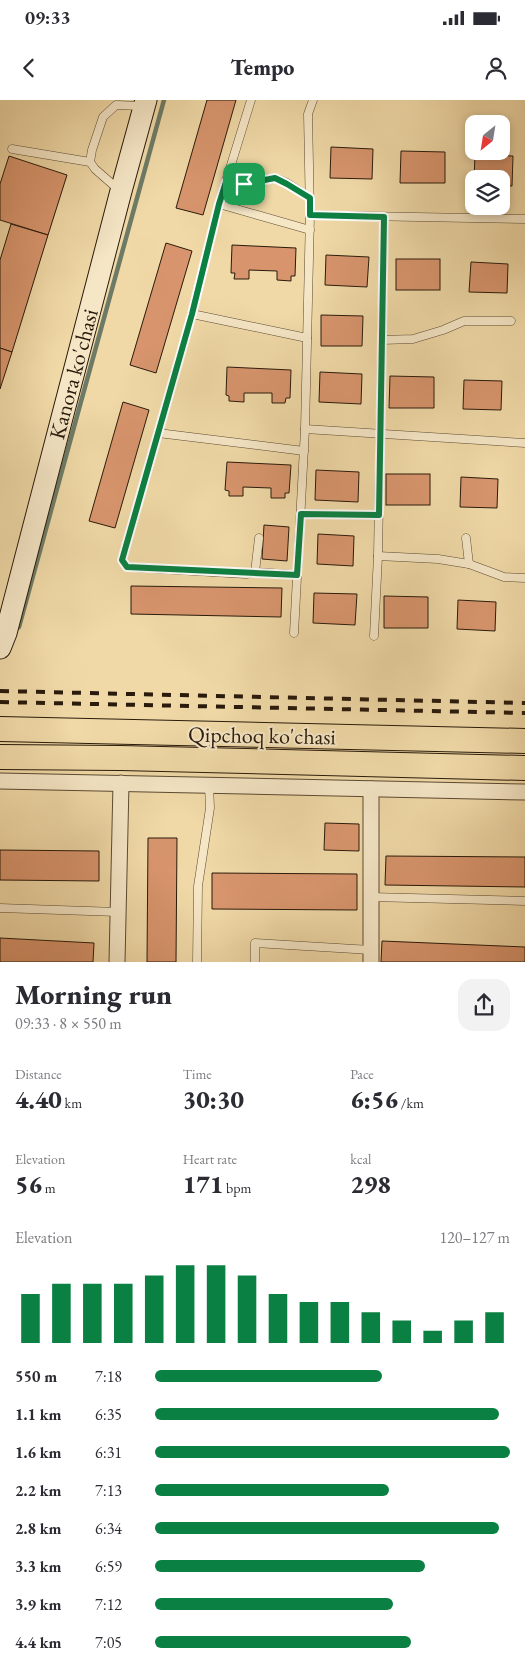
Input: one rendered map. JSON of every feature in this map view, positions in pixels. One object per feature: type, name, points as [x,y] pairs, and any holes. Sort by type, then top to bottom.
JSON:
[{"type":"main road","name":"Qipchoq ko'chasi","points":[[0,730],[525,741]]},
{"type":"main road","name":"Qipchoq ko'chasi","points":[[0,757],[120,758],[525,768]]},
{"type":"street","name":"Kanora ko'chasi","points":[[2,643],[145,103]]},
{"type":"street","points":[[0,781],[121,782],[525,792]]},
{"type":"street","points":[[117,962],[121,782]]},
{"type":"street","points":[[371,789],[371,956]]},
{"type":"lane","points":[[251,100],[219,204],[192,314],[122,560],[127,567],[297,575]]},
{"type":"lane","points":[[294,633],[305,429],[310,230],[308,114],[313,100]]},
{"type":"lane","points":[[120,192],[90,162],[92,150],[103,116],[116,105],[145,103]]},
{"type":"lane","points":[[12,149],[90,162]]},
{"type":"lane","points":[[226,182],[244,184],[275,178],[310,198]]},
{"type":"lane","points":[[219,204],[310,230]]},
{"type":"lane","points":[[310,215],[525,219]]},
{"type":"lane","points":[[374,636],[381,434],[384,217]]},
{"type":"lane","points":[[192,314],[307,338]]},
{"type":"lane","points":[[382,340],[413,339],[464,321],[511,321]]},
{"type":"lane","points":[[305,429],[525,443]]},
{"type":"lane","points":[[158,433],[304,452]]},
{"type":"lane","points":[[301,514],[379,515]]},
{"type":"lane","points":[[255,572],[259,538]]},
{"type":"lane","points":[[466,538],[469,564]]},
{"type":"lane","points":[[378,556],[438,559],[469,564],[504,577],[525,578]]},
{"type":"lane","points":[[197,962],[198,886],[210,808],[209,785]]},
{"type":"lane","points":[[370,897],[525,901]]},
{"type":"lane","points":[[0,908],[118,912]]},
{"type":"lane","points":[[255,962],[255,943],[371,956]]},
{"type":"building","points":[[207,100],[236,100],[203,215],[176,208]]},
{"type":"building","points":[[331,147],[373,149],[372,179],[330,178]]},
{"type":"building","points":[[401,151],[445,152],[445,183],[400,183]]},
{"type":"building","points":[[9,156],[67,175],[48,235],[0,220],[0,184]]},
{"type":"building","points":[[510,156],[513,156],[512,186],[510,186],[510,170],[474,170],[475,160],[510,160]]},
{"type":"building","points":[[11,224],[48,235],[12,352],[0,348],[0,260]]},
{"type":"building","points":[[166,243],[192,251],[156,373],[130,365]]},
{"type":"building","points":[[232,245],[296,248],[295,276],[291,276],[291,281],[277,280],[277,271],[249,270],[249,279],[234,279],[235,273],[231,273]]},
{"type":"building","points":[[326,255],[369,257],[367,287],[325,285]]},
{"type":"building","points":[[396,259],[440,259],[440,290],[396,290]]},
{"type":"building","points":[[471,262],[508,264],[507,293],[469,292]]},
{"type":"building","points":[[321,315],[363,316],[362,346],[321,346]]},
{"type":"building","points":[[0,348],[12,352],[0,389]]},
{"type":"building","points":[[227,367],[291,370],[290,398],[286,398],[285,403],[272,403],[272,393],[244,393],[244,402],[229,401],[229,396],[226,395]]},
{"type":"building","points":[[320,372],[362,374],[361,404],[319,402]]},
{"type":"building","points":[[390,376],[434,377],[434,408],[389,408]]},
{"type":"building","points":[[464,380],[502,381],[501,410],[463,409]]},
{"type":"building","points":[[123,402],[149,410],[115,528],[89,521]]},
{"type":"building","points":[[227,462],[291,465],[289,493],[285,493],[285,498],[271,498],[271,488],[243,487],[243,496],[229,496],[229,491],[225,490]]},
{"type":"building","points":[[316,470],[359,472],[358,502],[315,500]]},
{"type":"building","points":[[386,474],[430,474],[430,505],[386,505]]},
{"type":"building","points":[[461,477],[498,479],[497,508],[460,507]]},
{"type":"building","points":[[264,525],[289,527],[287,561],[262,559]]},
{"type":"building","points":[[318,534],[354,536],[353,566],[317,564]]},
{"type":"building","points":[[131,586],[282,588],[281,617],[131,614]]},
{"type":"building","points":[[314,593],[357,594],[355,625],[313,623]]},
{"type":"building","points":[[384,596],[428,597],[428,628],[384,628]]},
{"type":"building","points":[[458,600],[496,602],[495,631],[457,629]]},
{"type":"building","points":[[325,823],[359,824],[359,851],[324,850]]},
{"type":"building","points":[[148,838],[177,838],[176,962],[147,962]]},
{"type":"building","points":[[0,850],[99,851],[99,881],[0,880]]},
{"type":"building","points":[[386,856],[525,857],[525,887],[385,885]]},
{"type":"building","points":[[212,873],[357,874],[357,910],[212,909]]},
{"type":"building","points":[[0,938],[94,943],[93,962],[0,962]]},
{"type":"building","points":[[382,941],[525,947],[525,962],[381,962]]},
{"type":"waterway","points":[[15,630],[19,627],[164,100]]},
{"type":"railway","points":[[0,691],[525,703]]},
{"type":"railway","points":[[0,702],[525,713]]},
{"type":"route","points":[[275,178],[310,198],[310,215],[384,217],[379,515],[301,514],[297,575],[127,567],[122,560],[192,314],[219,204],[226,182],[244,184],[275,178]]}]
